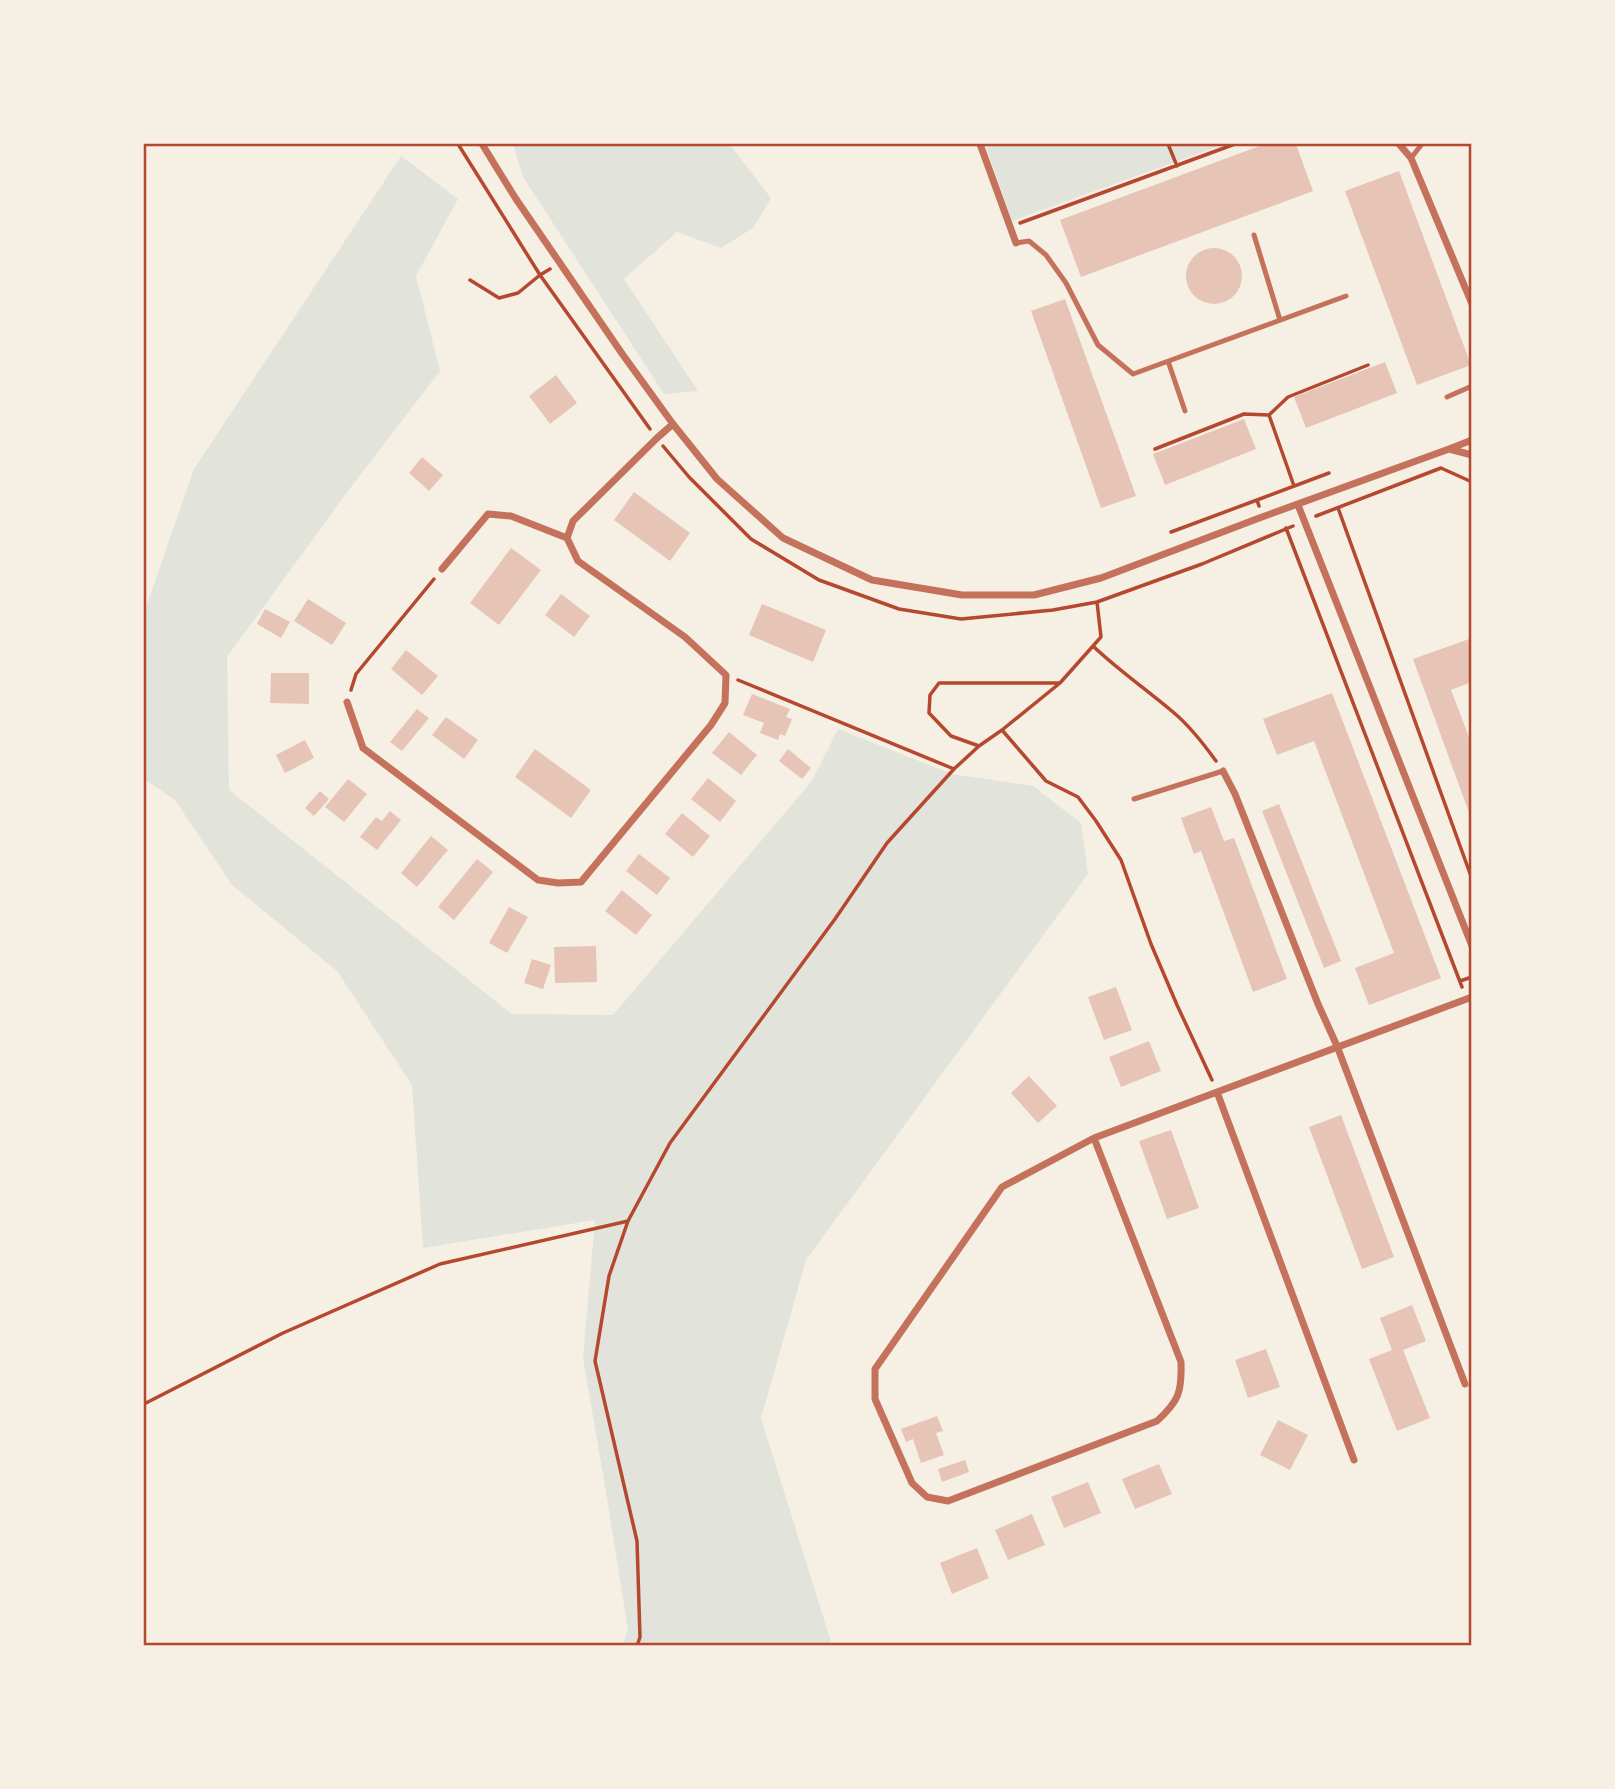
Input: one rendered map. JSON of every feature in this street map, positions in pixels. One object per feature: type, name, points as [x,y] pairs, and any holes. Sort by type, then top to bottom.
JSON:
[{"type":"street","points":[[482,144],[516,199],[623,355],[717,480],[783,538],[872,580],[962,595],[1034,595],[1101,579],[1472,440]]},
{"type":"street","points":[[979,144],[1016,243]]},
{"type":"street","points":[[1399,144],[1411,158],[1472,304]]},
{"type":"street","points":[[567,538],[573,521],[673,424]]},
{"type":"street","points":[[1449,449],[1472,455]]},
{"type":"street","points":[[1298,505],[1472,946]]},
{"type":"street","points":[[347,702],[363,748],[538,880],[558,883],[581,882],[711,725],[724,703],[726,676],[685,637],[578,561],[567,538],[511,516],[488,514],[442,569]]},
{"type":"street","points":[[1223,771],[1235,794],[1337,1046],[1465,1384]]},
{"type":"street","points":[[1094,1138],[1181,1362],[1181,1384],[1173,1406],[1157,1421],[948,1501],[927,1497],[912,1483],[875,1399],[875,1369],[1002,1187],[1094,1138],[1469,998]]},
{"type":"street","points":[[1217,1092],[1353,1460]]},
{"type":"lane","points":[[1411,158],[1422,144]]},
{"type":"lane","points":[[1254,236],[1280,320]]},
{"type":"lane","points":[[1016,243],[1029,241],[1046,255],[1066,283],[1098,345],[1133,374],[1346,296]]},
{"type":"lane","points":[[1168,361],[1185,411]]},
{"type":"lane","points":[[1447,397],[1472,386]]},
{"type":"lane","points":[[1134,799],[1223,771]]},
{"type":"path","points":[[458,144],[540,275],[657,438],[689,477],[751,540],[819,580],[899,609],[961,619],[1097,603],[1441,468],[1472,482]]},
{"type":"path","points":[[1168,144],[1177,166]]},
{"type":"path","points":[[1010,227],[1235,144]]},
{"type":"path","points":[[470,281],[499,298],[518,293],[561,262]]},
{"type":"path","points":[[1155,449],[1244,414],[1269,415],[1288,397],[1368,365]]},
{"type":"path","points":[[1269,415],[1294,485]]},
{"type":"path","points":[[1257,500],[1329,473]]},
{"type":"path","points":[[1338,508],[1472,879]]},
{"type":"path","points":[[1286,528],[1459,981],[1469,998]]},
{"type":"path","points":[[347,702],[356,674],[442,569]]},
{"type":"path","points":[[637,1646],[640,1637],[637,1541],[595,1361],[609,1276],[628,1221],[670,1143],[835,919],[887,843],[954,769],[979,746],[1060,683],[1101,637],[1097,603]]},
{"type":"path","points":[[1093,646],[1174,713],[1202,740],[1223,771]]},
{"type":"path","points":[[726,676],[954,769]]},
{"type":"path","points":[[979,746],[951,736],[929,713],[930,695],[939,684],[1060,683]]},
{"type":"path","points":[[1002,730],[1046,781],[1077,797],[1121,860],[1151,944],[1217,1092]]},
{"type":"path","points":[[1459,981],[1472,977]]},
{"type":"path","points":[[144,1404],[283,1333],[440,1264],[628,1221]]},
{"type":"shaded area","points":[[513,144],[728,144],[771,198],[753,228],[721,248],[677,232],[624,279],[698,391],[664,394],[523,177]]},
{"type":"shaded area","points":[[985,144],[1225,144],[1012,221]]},
{"type":"shaded area","points":[[401,156],[458,199],[416,276],[440,371],[348,491],[227,657],[229,790],[512,1014],[613,1015],[812,781],[838,729],[952,774],[1033,786],[1081,823],[1088,874],[806,1260],[761,1418],[832,1645],[622,1645],[628,1630],[583,1358],[595,1220],[423,1248],[412,1085],[337,971],[232,885],[175,800],[144,779],[144,613],[194,469]]},
{"type":"building","points":[[1265,144],[1296,144],[1313,191],[1081,277],[1060,220]]},
{"type":"building","points":[[1399,171],[1471,365],[1417,385],[1345,191]]},
{"type":"building","points":[[1214,248],[1225,250],[1234,256],[1240,265],[1240,287],[1234,296],[1225,302],[1214,304],[1203,302],[1194,296],[1188,287],[1186,276],[1188,265],[1194,256],[1203,250]]},
{"type":"building","points":[[1065,299],[1136,496],[1101,508],[1031,311]]},
{"type":"building","points":[[1385,362],[1397,393],[1306,428],[1294,397]]},
{"type":"building","points":[[556,375],[577,403],[550,424],[529,396]]},
{"type":"building","points":[[1244,419],[1256,449],[1165,485],[1153,454]]},
{"type":"building","points":[[422,457],[443,475],[429,491],[409,473]]},
{"type":"building","points":[[634,492],[690,533],[670,561],[614,520]]},
{"type":"building","points":[[511,548],[541,570],[499,625],[470,603]]},
{"type":"building","points":[[561,594],[590,616],[574,637],[545,615]]},
{"type":"building","points":[[308,599],[346,623],[332,645],[294,621]]},
{"type":"building","points":[[762,604],[826,630],[813,662],[749,635]]},
{"type":"building","points":[[265,609],[290,622],[281,638],[257,624]]},
{"type":"building","points":[[1472,638],[1472,682],[1451,690],[1472,745],[1471,818],[1413,659]]},
{"type":"building","points":[[406,650],[438,676],[422,695],[391,669]]},
{"type":"building","points":[[271,673],[309,673],[309,704],[270,703]]},
{"type":"building","points":[[1332,693],[1441,978],[1369,1005],[1355,968],[1394,953],[1314,741],[1277,755],[1263,719]]},
{"type":"building","points":[[752,694],[790,709],[786,717],[792,719],[785,736],[780,734],[778,740],[760,733],[764,723],[743,715]]},
{"type":"building","points":[[417,709],[429,718],[402,751],[390,742]]},
{"type":"building","points":[[446,717],[478,740],[464,759],[432,735]]},
{"type":"building","points":[[729,732],[757,755],[741,775],[712,753]]},
{"type":"building","points":[[305,740],[314,758],[285,773],[276,755]]},
{"type":"building","points":[[535,749],[591,790],[571,818],[515,777]]},
{"type":"building","points":[[788,749],[811,768],[802,779],[779,761]]},
{"type":"building","points":[[708,778],[736,801],[720,822],[691,799]]},
{"type":"building","points":[[348,779],[367,794],[344,822],[325,807]]},
{"type":"building","points":[[320,791],[329,799],[314,816],[305,808]]},
{"type":"building","points":[[1279,804],[1341,961],[1324,968],[1262,811]]},
{"type":"building","points":[[1211,807],[1224,841],[1234,838],[1287,979],[1253,992],[1201,851],[1194,854],[1181,818]]},
{"type":"building","points":[[390,811],[401,820],[377,850],[360,837],[376,817],[382,821]]},
{"type":"building","points":[[682,813],[710,836],[693,857],[665,834]]},
{"type":"building","points":[[431,836],[448,850],[417,887],[401,873]]},
{"type":"building","points":[[639,854],[670,878],[657,895],[626,871]]},
{"type":"building","points":[[477,859],[493,872],[454,920],[438,907]]},
{"type":"building","points":[[622,890],[652,915],[636,935],[605,911]]},
{"type":"building","points":[[509,907],[528,917],[507,953],[489,943]]},
{"type":"building","points":[[596,946],[597,982],[555,983],[554,947]]},
{"type":"building","points":[[532,959],[551,965],[543,989],[524,983]]},
{"type":"building","points":[[1116,987],[1132,1030],[1104,1040],[1088,997]]},
{"type":"building","points":[[1149,1041],[1161,1071],[1121,1087],[1109,1057]]},
{"type":"building","points":[[1029,1076],[1057,1106],[1038,1123],[1011,1093]]},
{"type":"building","points":[[1341,1115],[1394,1257],[1362,1269],[1309,1127]]},
{"type":"building","points":[[1171,1130],[1199,1208],[1167,1219],[1139,1141]]},
{"type":"building","points":[[1412,1305],[1426,1341],[1403,1350],[1430,1418],[1397,1431],[1369,1359],[1392,1350],[1380,1318]]},
{"type":"building","points":[[1266,1349],[1280,1387],[1248,1398],[1235,1360]]},
{"type":"building","points":[[937,1416],[943,1431],[936,1433],[944,1455],[921,1463],[913,1439],[906,1442],[901,1429]]},
{"type":"building","points":[[1278,1420],[1308,1435],[1290,1470],[1260,1455]]},
{"type":"building","points":[[965,1460],[969,1472],[942,1482],[938,1469]]},
{"type":"building","points":[[1159,1464],[1172,1494],[1135,1509],[1122,1479]]},
{"type":"building","points":[[1088,1482],[1101,1513],[1064,1528],[1051,1497]]},
{"type":"building","points":[[1032,1514],[1045,1545],[1008,1560],[995,1530]]},
{"type":"building","points":[[977,1548],[989,1578],[952,1594],[940,1563]]}]
